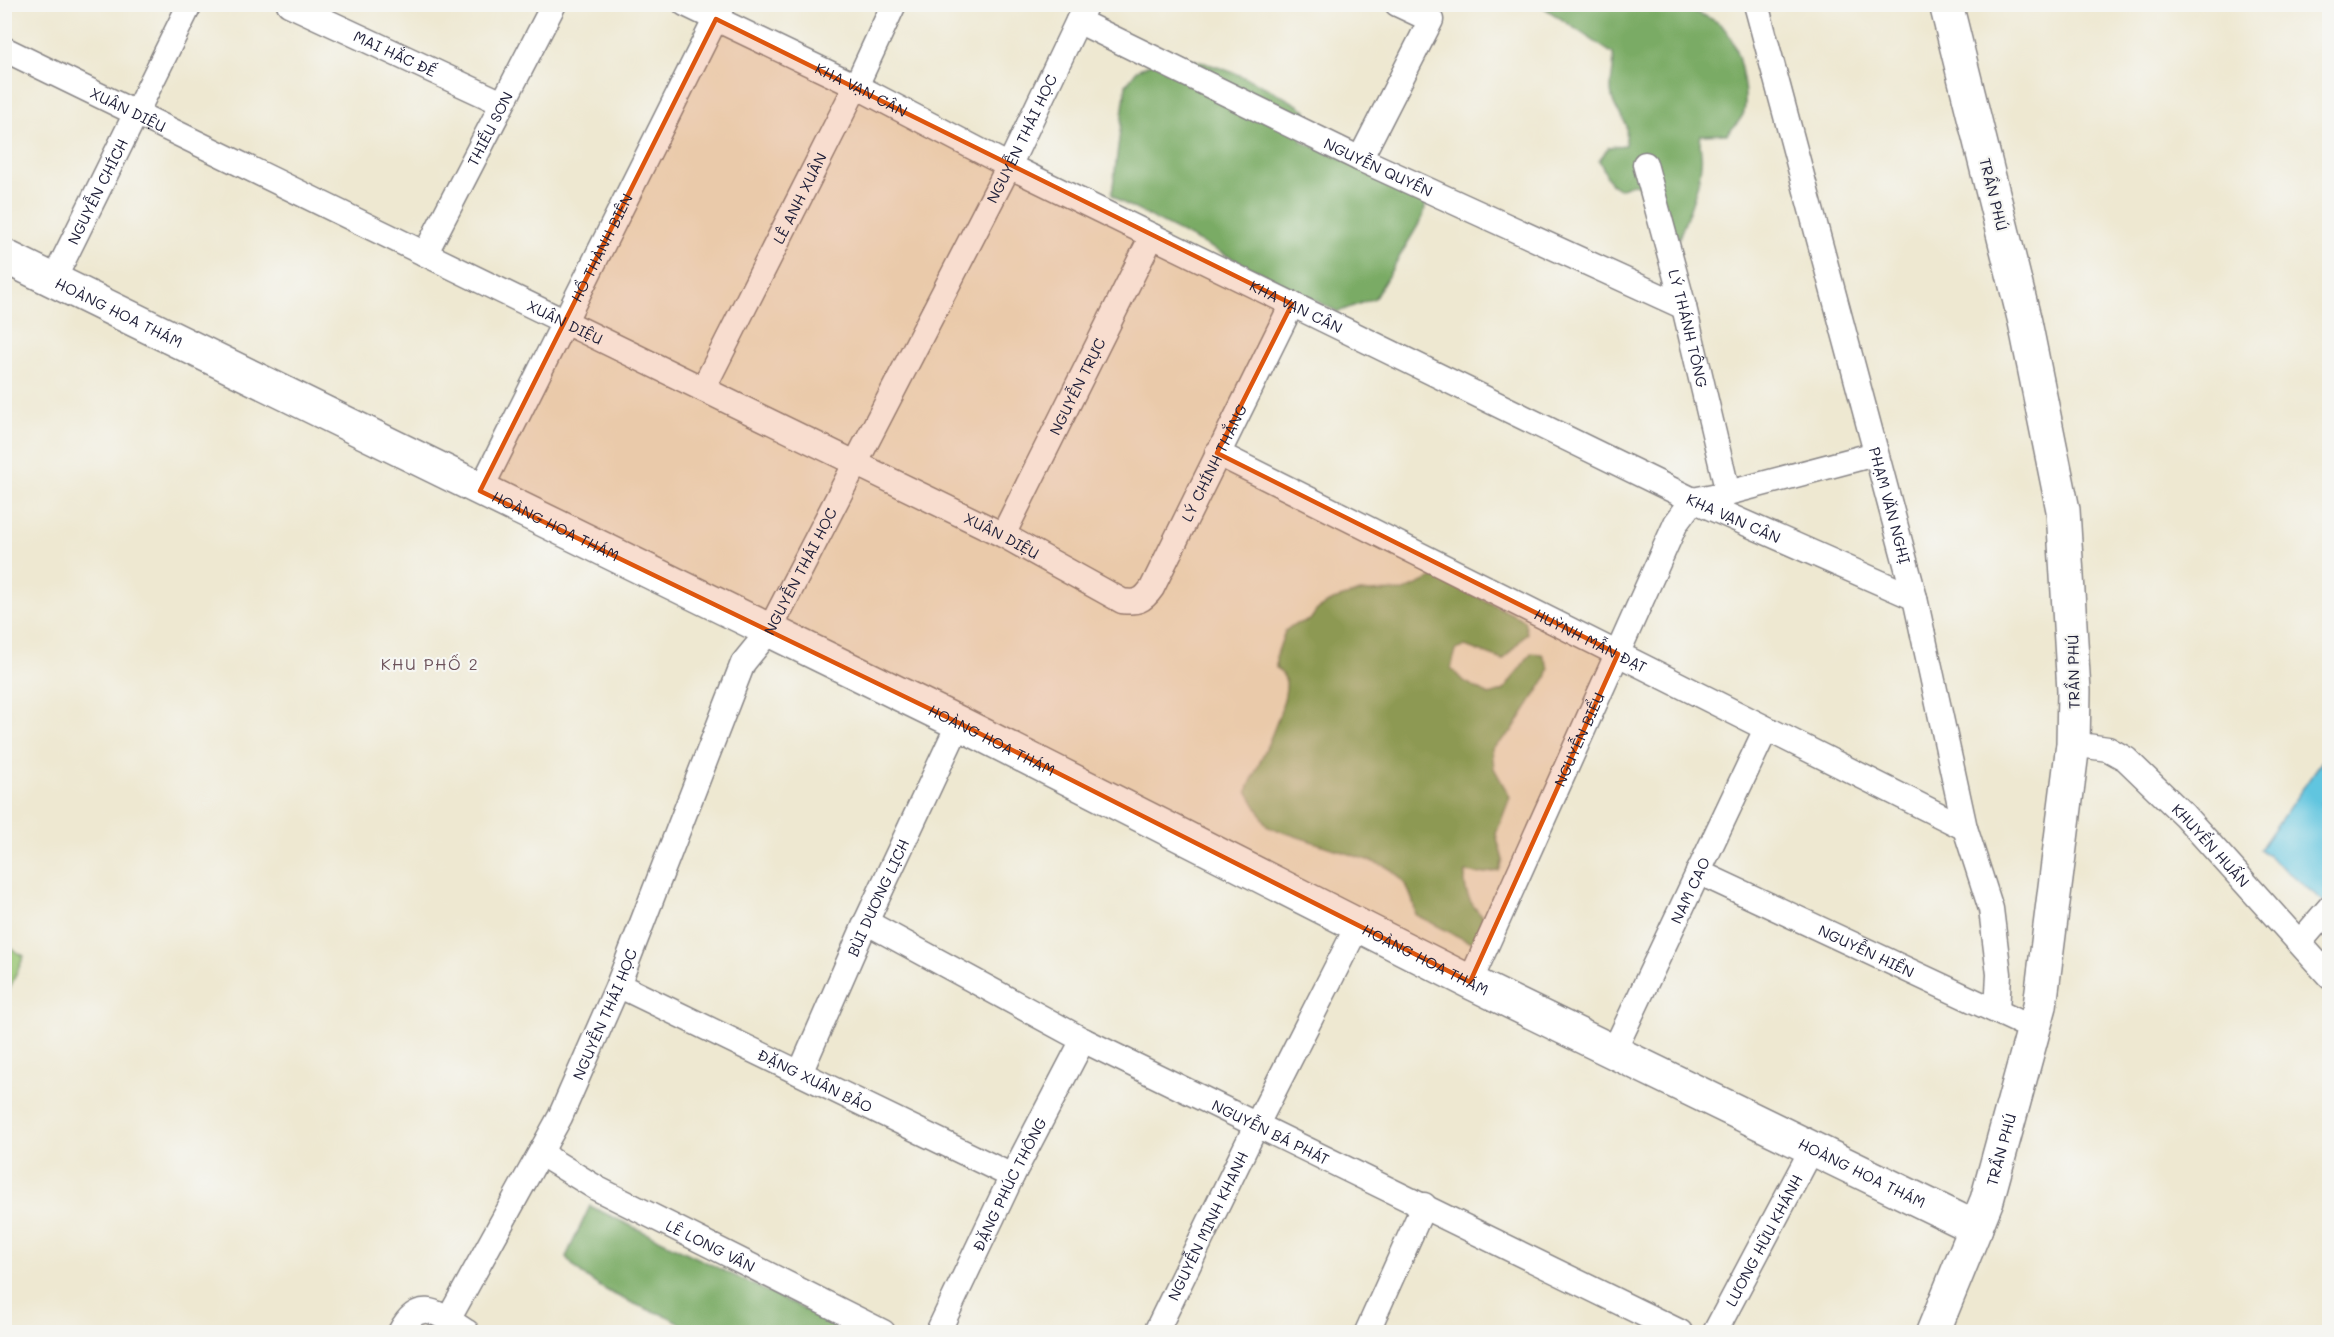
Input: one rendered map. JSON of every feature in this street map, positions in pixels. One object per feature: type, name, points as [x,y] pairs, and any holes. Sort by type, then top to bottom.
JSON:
[{"type":"street","name":"NGUYỄN CHÍCH","points":[[53,281],[190,4]]},
{"type":"street","name":"MAI HẮC ĐẾ","points":[[289,4],[502,103]]},
{"type":"street","name":"THIẾU SƠN","points":[[425,255],[554,4]]},
{"type":"street","name":"KHA VẠN CÂN","points":[[686,4],[720,12],[1009,166],[1693,500],[1915,598]]},
{"type":"street","name":"LÊ ANH XUÂN","points":[[703,389],[856,86],[894,4]]},
{"type":"street","points":[[1360,159],[1431,20],[1397,4]]},
{"type":"street","name":"PHẠM VĂN NGHỊ","points":[[1756,4],[1915,598],[1965,828],[1984,883],[1993,920],[1999,974],[1997,1011]]},
{"type":"street","name":"TRẦN PHÚ","points":[[1933,1332],[1976,1228],[1997,1166],[2040,1006],[2053,918],[2073,744],[2073,669],[2063,510],[2025,322],[1946,4]]},
{"type":"street","name":"HỒ THÀNH BIÊN","points":[[480,491],[720,12]]},
{"type":"street","name":"NGUYỄN QUYỀN","points":[[1082,13],[1360,159],[1684,307]]},
{"type":"street","name":"NGUYỄN THÁI HỌC","points":[[458,1326],[560,1117],[618,985],[743,663],[769,631],[1009,166],[1082,13]]},
{"type":"street","name":"XUÂN DIỆU","points":[[4,49],[1003,535],[1122,601]]},
{"type":"street","name":"LÝ THÁNH TÔNG","points":[[1645,164],[1684,307],[1728,493]]},
{"type":"street","name":"NGUYỄN TRỰC","points":[[1003,535],[1152,236]]},
{"type":"street","name":"HOÀNG HOA THÁM","points":[[4,256],[480,491],[959,723],[1613,1053],[1976,1228]]},
{"type":"street","name":"LÝ CHÍNH THẮNG","points":[[1122,601],[1144,600],[1152,588],[1292,304]]},
{"type":"street","name":"HUỲNH MẪN ĐẠT","points":[[1217,453],[1965,828]]},
{"type":"street","points":[[1693,500],[1875,454]]},
{"type":"street","name":"NGUYỄN BIỂU","points":[[1470,982],[1676,523],[1693,500]]},
{"type":"street","name":"BÙI DƯƠNG LỊCH","points":[[800,1073],[866,922],[959,723]]},
{"type":"street","name":"NAM CAO","points":[[1613,1053],[1766,729]]},
{"type":"street","name":"KHUYỂN HUẤN","points":[[2073,744],[2108,748],[2126,759],[2184,814],[2330,977]]},
{"type":"street","name":"NGUYỄN HIỀN","points":[[1698,872],[2034,1029]]},
{"type":"street","points":[[2300,942],[2330,907]]},
{"type":"street","name":"NGUYỄN BÁ PHÁT","points":[[866,922],[1083,1040],[1680,1332]]},
{"type":"street","name":"NGUYỄN MINH KHANH","points":[[1156,1332],[1257,1124],[1358,925]]},
{"type":"street","name":"ĐẶNG XUÂN BẢO","points":[[618,985],[1012,1176]]},
{"type":"street","name":"ĐẶNG PHÚC THÔNG","points":[[938,1332],[1012,1176],[1083,1040]]},
{"type":"street","name":"LƯƠNG HỮU KHÁNH","points":[[1715,1332],[1812,1149]]},
{"type":"street","name":"LÊ LONG VÂN","points":[[542,1151],[551,1160],[598,1188],[883,1332]]},
{"type":"street","points":[[1367,1332],[1424,1205]]},
{"type":"street","points":[[400,1332],[411,1314],[422,1310],[434,1312],[458,1326]]},
{"type":"highlighted area","points":[[716,19],[1292,304],[1217,453],[1618,654],[1470,982],[959,723],[480,491]]},
{"type":"green space","points":[[1540,5],[1680,5],[1717,22],[1727,32],[1737,53],[1743,79],[1744,112],[1727,134],[1701,135],[1698,183],[1679,238],[1657,240],[1638,185],[1632,184],[1619,189],[1610,183],[1599,160],[1609,147],[1625,145],[1625,122],[1614,104],[1611,91],[1613,54]]},
{"type":"green space","points":[[1167,56],[1203,62],[1273,91],[1306,110],[1301,141],[1417,191],[1426,203],[1423,217],[1375,298],[1338,312],[1119,201],[1112,194],[1126,85],[1137,70]]},
{"type":"green space","points":[[1436,576],[1524,620],[1527,633],[1503,660],[1465,646],[1456,650],[1451,668],[1462,680],[1489,695],[1503,691],[1531,653],[1542,654],[1549,668],[1546,678],[1512,731],[1492,749],[1494,768],[1510,797],[1496,834],[1503,860],[1499,871],[1479,874],[1466,872],[1465,882],[1469,898],[1473,906],[1498,933],[1496,945],[1467,941],[1416,915],[1406,886],[1392,870],[1385,866],[1268,827],[1247,791],[1281,711],[1286,681],[1276,668],[1276,657],[1285,631],[1293,625],[1310,620],[1317,610],[1333,600],[1360,592],[1404,591]]},
{"type":"green space","points":[[5,945],[24,956],[5,999]]},
{"type":"green space","points":[[590,1206],[851,1332],[680,1332],[683,1326],[679,1323],[604,1289],[583,1275],[566,1257]]},
{"type":"water","points":[[2322,761],[2329,766],[2329,793],[2321,803],[2329,809],[2329,906],[2260,849]]},
{"type":"district","name":"KHU PHỐ 2","points":[[430,663]]}]
